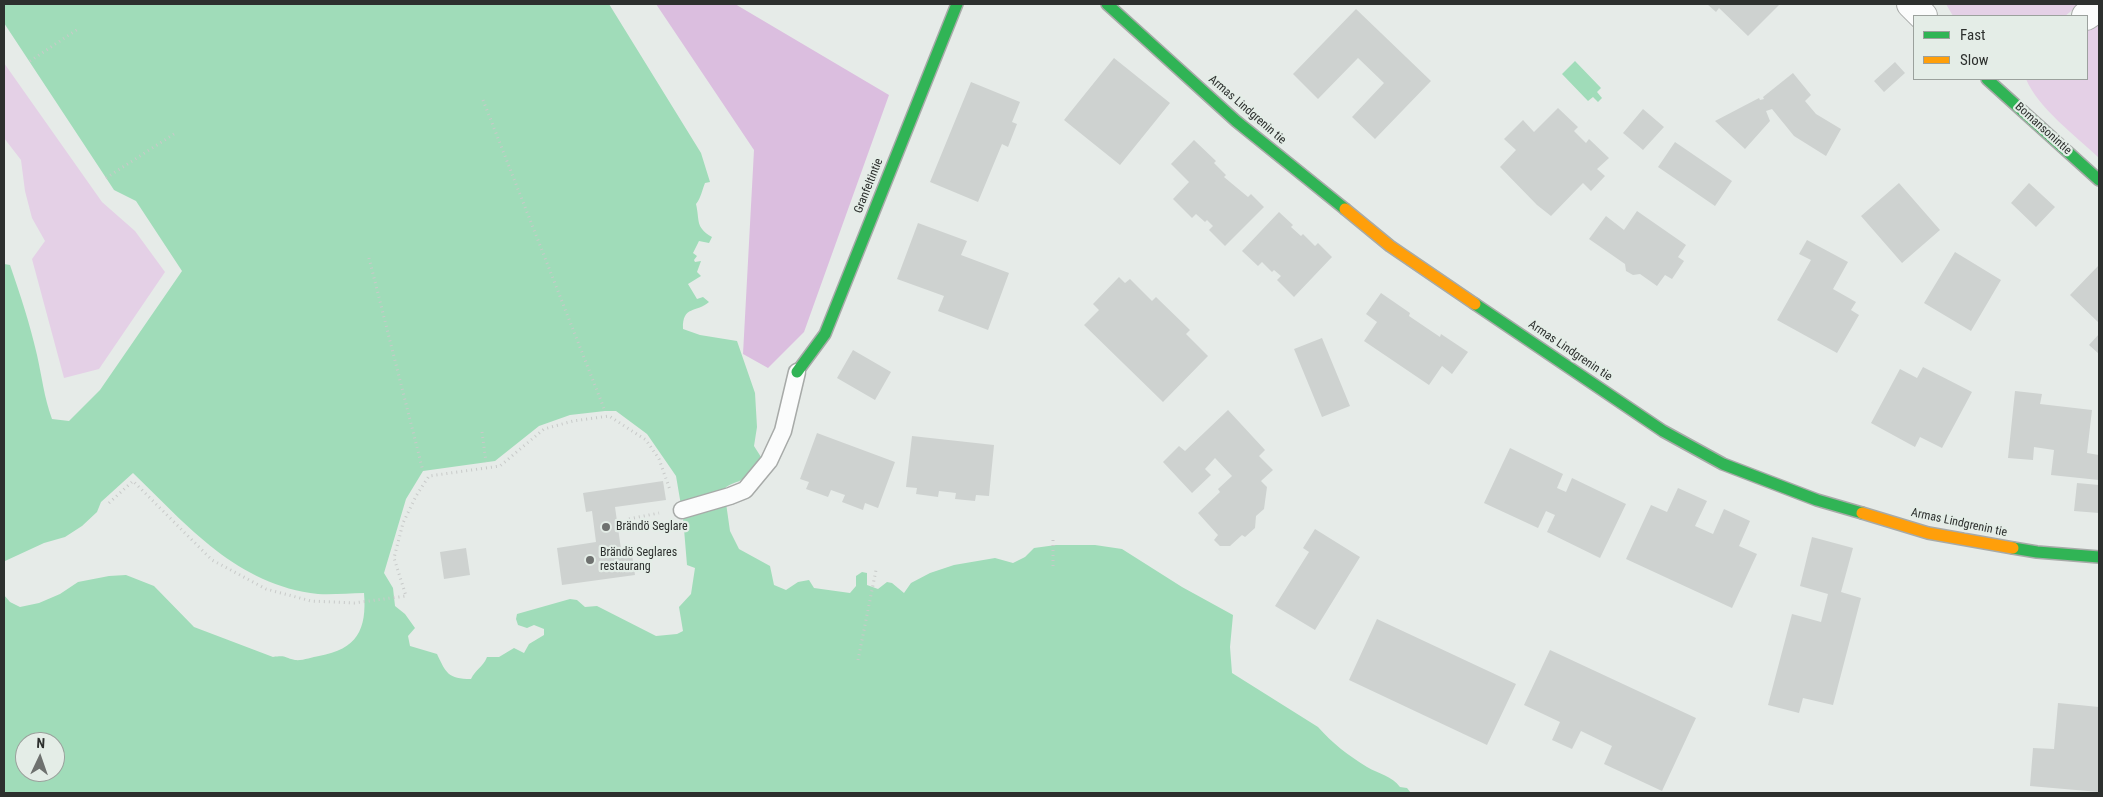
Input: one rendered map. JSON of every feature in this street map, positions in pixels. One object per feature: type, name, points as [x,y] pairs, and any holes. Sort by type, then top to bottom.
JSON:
[{"type":"street","name":"Granfeltintie","points":[[797,372],[825,334],[957,4]]},
{"type":"street","name":"Armas Lindgrenin tie","points":[[1107,4],[1236,121],[1390,246],[1672,436],[1723,464],[1772,484],[1817,500],[1928,533],[2036,552],[2099,557]]},
{"type":"street","points":[[1911,4],[1923,15]]},
{"type":"street","points":[[2087,15],[2099,7]]},
{"type":"street","name":"Bomansonintie","points":[[1989,80],[2099,180]]},
{"type":"lane","points":[[677,510],[730,496],[745,490],[769,461],[783,431],[797,372]]},
{"type":"path","points":[[30,62],[78,29]]},
{"type":"path","points":[[483,100],[605,411]]},
{"type":"path","points":[[106,178],[177,132]]},
{"type":"path","points":[[369,258],[423,471]]},
{"type":"path","points":[[108,503],[133,481],[212,560],[266,590],[311,601],[354,603],[406,596],[394,558],[403,523],[416,496],[429,476],[500,466],[544,430],[574,421],[609,416],[646,440],[659,459],[677,510],[629,519]]},
{"type":"path","points":[[482,432],[486,462]]},
{"type":"path","points":[[1052,566],[1053,536]]},
{"type":"path","points":[[858,660],[876,570]]},
{"type":"shaded area","points":[[4,4],[609,4],[701,153],[710,182],[705,183],[696,204],[701,227],[712,237],[709,243],[699,241],[693,253],[697,256],[694,260],[695,262],[701,261],[697,272],[701,276],[688,284],[697,299],[703,297],[709,302],[685,316],[683,329],[700,335],[737,341],[755,393],[757,427],[754,446],[761,457],[757,466],[749,475],[724,489],[730,531],[739,549],[770,566],[774,585],[786,590],[798,582],[809,580],[814,588],[850,593],[856,586],[856,576],[862,572],[867,573],[867,585],[878,589],[887,582],[892,583],[904,593],[911,583],[930,573],[954,565],[995,558],[1013,563],[1025,557],[1034,548],[1056,545],[1095,545],[1122,549],[1182,587],[1233,615],[1230,647],[1232,673],[1318,727],[1335,744],[1360,763],[1389,778],[1400,787],[1407,788],[1411,793],[4,793],[4,595],[10,602],[20,607],[39,603],[60,594],[78,582],[126,575],[154,586],[194,627],[273,657],[298,660],[332,653],[351,643],[357,636],[364,617],[364,593],[318,594],[289,588],[263,579],[238,566],[194,532],[133,473],[101,502],[97,512],[82,526],[65,537],[44,543],[5,561],[4,564],[4,264],[10,265],[25,309],[52,419],[69,421],[100,390],[182,271],[136,201],[114,190],[4,23]],"holes":[[[616,411],[647,434],[676,476],[683,517],[687,565],[695,568],[691,594],[679,607],[683,631],[677,634],[656,636],[597,606],[585,607],[577,600],[570,599],[517,614],[518,625],[527,628],[534,625],[544,629],[544,635],[529,644],[524,653],[514,648],[499,657],[487,657],[471,679],[457,678],[449,674],[437,654],[410,646],[408,636],[415,628],[405,614],[395,606],[393,588],[384,573],[406,499],[423,471],[495,461],[539,426],[570,415]]]},
{"type":"shaded area","points":[[656,4],[735,4],[889,95],[804,332],[768,368],[743,354],[754,150]]},
{"type":"shaded area","points":[[1946,4],[2080,4],[2066,15],[1952,15]]},
{"type":"shaded area","points":[[2096,23],[2099,28],[2099,158],[2048,111],[2027,80],[2088,80],[2088,28]]},
{"type":"shaded area","points":[[1575,61],[1601,88],[1597,92],[1602,98],[1598,102],[1593,97],[1588,101],[1562,74]]},
{"type":"shaded area","points":[[4,63],[102,202],[135,231],[165,272],[99,369],[64,378],[32,259],[45,241],[32,218],[25,191],[21,160],[4,138]]},
{"type":"building","points":[[1707,4],[1780,4],[1748,36],[1719,8],[1716,12]]},
{"type":"building","points":[[1356,9],[1431,81],[1375,139],[1352,117],[1384,83],[1358,58],[1318,99],[1293,74]]},
{"type":"building","points":[[1114,58],[1170,103],[1120,165],[1064,120]]},
{"type":"building","points":[[1895,62],[1905,73],[1884,92],[1874,81]]},
{"type":"building","points":[[1793,73],[1811,95],[1805,101],[1816,114],[1841,129],[1826,156],[1794,136],[1772,109],[1766,111],[1770,121],[1745,149],[1715,121],[1759,98],[1760,100],[1764,99],[1763,97]]},
{"type":"building","points":[[971,82],[1020,102],[1012,122],[1017,124],[1008,147],[1002,144],[978,202],[930,182]]},
{"type":"building","points":[[1558,108],[1578,127],[1574,131],[1586,143],[1589,139],[1609,158],[1597,169],[1605,176],[1591,191],[1583,183],[1551,216],[1537,205],[1500,167],[1516,150],[1504,139],[1523,120],[1534,132]]},
{"type":"building","points":[[1643,109],[1664,127],[1643,150],[1623,133]]},
{"type":"building","points":[[1194,140],[1216,161],[1214,163],[1226,175],[1224,177],[1248,197],[1251,194],[1264,207],[1225,246],[1209,230],[1213,226],[1207,220],[1205,222],[1196,214],[1192,218],[1173,199],[1189,182],[1171,164]]},
{"type":"building","points":[[1675,142],[1732,181],[1715,206],[1658,167]]},
{"type":"building","points":[[1899,183],[1940,230],[1902,263],[1861,216]]},
{"type":"building","points":[[2029,183],[2055,207],[2036,227],[2011,203]]},
{"type":"building","points":[[1637,211],[1686,245],[1678,257],[1684,261],[1672,279],[1665,275],[1657,286],[1640,274],[1633,275],[1626,271],[1625,264],[1589,239],[1606,216],[1624,230]]},
{"type":"building","points":[[1279,212],[1293,225],[1291,227],[1301,236],[1303,234],[1315,246],[1318,243],[1332,257],[1294,297],[1277,280],[1281,276],[1274,270],[1272,272],[1262,262],[1258,266],[1242,251]]},
{"type":"building","points":[[918,223],[967,241],[961,255],[1009,273],[988,330],[938,311],[944,296],[897,279]]},
{"type":"building","points":[[1807,240],[1848,262],[1833,289],[1856,302],[1851,310],[1859,315],[1837,353],[1777,320],[1811,260],[1799,254]]},
{"type":"building","points":[[1955,252],[2001,280],[1971,331],[1924,303]]},
{"type":"building","points":[[2099,265],[2099,323],[2070,295]]},
{"type":"building","points":[[1119,277],[1125,283],[1130,279],[1152,301],[1156,297],[1190,330],[1186,334],[1208,356],[1163,402],[1084,325],[1099,310],[1093,304]]},
{"type":"building","points":[[1381,293],[1410,313],[1409,316],[1440,337],[1441,334],[1468,352],[1452,374],[1442,366],[1429,385],[1364,341],[1377,322],[1366,314]]},
{"type":"building","points":[[2099,334],[2099,354],[2089,345]]},
{"type":"building","points":[[1322,338],[1350,406],[1322,417],[1294,349]]},
{"type":"building","points":[[853,350],[891,372],[875,400],[837,378]]},
{"type":"building","points":[[1923,367],[1972,392],[1942,448],[1920,437],[1915,447],[1871,423],[1900,369],[1917,378]]},
{"type":"building","points":[[2015,391],[2042,394],[2040,404],[2092,410],[2087,453],[2099,455],[2099,480],[2051,475],[2054,450],[2034,447],[2033,460],[2008,458]]},
{"type":"building","points":[[1228,410],[1265,450],[1259,456],[1273,470],[1261,481],[1267,487],[1264,509],[1256,516],[1255,528],[1245,537],[1242,535],[1230,546],[1220,546],[1214,540],[1218,535],[1198,513],[1220,492],[1218,489],[1232,476],[1215,458],[1205,469],[1211,475],[1192,493],[1163,462],[1179,446],[1185,451]]},
{"type":"building","points":[[817,433],[895,462],[878,508],[865,503],[863,510],[842,502],[845,495],[831,490],[828,497],[806,489],[809,482],[800,479]]},
{"type":"building","points":[[912,436],[994,445],[989,496],[976,495],[975,501],[955,499],[956,493],[939,491],[938,497],[916,494],[917,488],[906,487]]},
{"type":"building","points":[[1510,448],[1563,474],[1557,488],[1566,492],[1572,478],[1626,504],[1600,558],[1547,532],[1555,515],[1546,511],[1538,528],[1484,503]]},
{"type":"building","name":"Brändö Seglare","points":[[663,481],[666,500],[615,507],[621,549],[631,547],[635,575],[562,585],[557,548],[596,542],[592,511],[586,512],[583,493]]},
{"type":"building","points":[[2077,483],[2099,485],[2099,513],[2074,511]]},
{"type":"building","points":[[1678,488],[1707,501],[1695,526],[1713,534],[1724,509],[1750,521],[1739,546],[1757,554],[1732,608],[1626,559],[1651,505],[1667,512]]},
{"type":"building","points":[[1315,529],[1360,557],[1315,630],[1275,606],[1309,552],[1303,548]]},
{"type":"building","points":[[1812,537],[1853,548],[1841,592],[1861,598],[1833,705],[1803,698],[1799,713],[1768,705],[1792,614],[1821,622],[1828,594],[1800,586]]},
{"type":"building","points":[[466,548],[470,575],[444,579],[440,552]]},
{"type":"building","points":[[1377,619],[1516,684],[1487,745],[1349,680]]},
{"type":"building","points":[[1550,650],[1696,718],[1662,791],[1604,764],[1612,746],[1581,731],[1572,749],[1552,740],[1560,722],[1524,705]]},
{"type":"building","points":[[2058,703],[2099,707],[2099,792],[2030,786],[2033,748],[2054,749]]},
{"type":"traffic: fast","points":[[797,372],[825,334],[957,4]]},
{"type":"traffic: fast","points":[[1107,4],[1236,121],[1345,209]]},
{"type":"traffic: fast","points":[[1988,80],[2099,180]]},
{"type":"traffic: fast","points":[[1475,304],[1663,431],[1723,464],[1817,500],[1862,513]]},
{"type":"traffic: fast","points":[[2013,548],[2099,557]]},
{"type":"traffic: slow","points":[[1345,209],[1390,246],[1475,304]]},
{"type":"traffic: slow","points":[[1862,513],[1928,533],[2013,548]]},
{"type":"place","name":"Brändö Seglare","points":[[606,527]]},
{"type":"place","name":"Brändö Seglares restaurang","points":[[590,560]]}]
